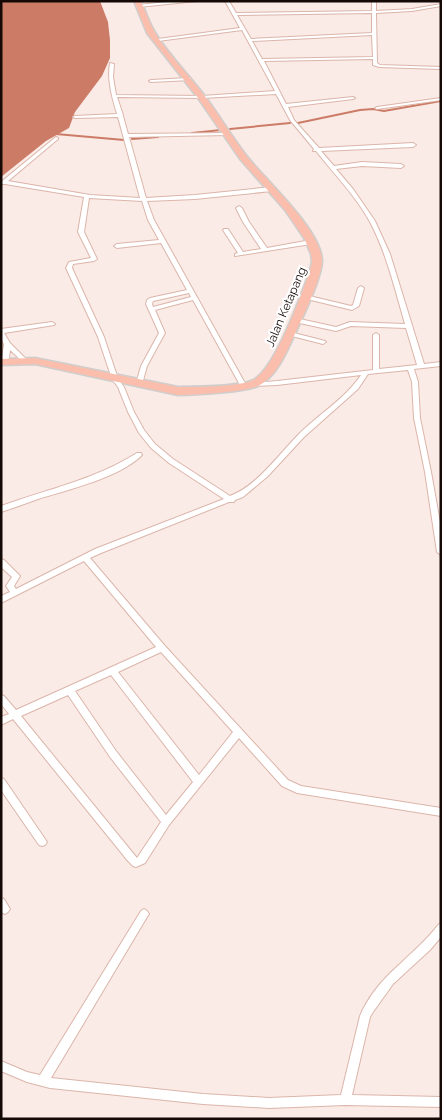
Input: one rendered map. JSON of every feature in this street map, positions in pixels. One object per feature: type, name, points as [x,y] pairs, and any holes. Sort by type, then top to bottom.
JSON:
[{"type":"main road","name":"Jalan Ketapang","points":[[138,4],[146,24],[189,80],[242,155],[288,208],[311,242],[317,262],[305,297],[290,334],[269,372],[255,384]]},
{"type":"main road","points":[[2,362],[24,360],[168,390],[190,392],[255,384]]},
{"type":"street","points":[[138,4],[195,1]]},
{"type":"street","points":[[227,1],[261,60],[292,120],[360,202],[377,230],[387,254],[421,366]]},
{"type":"street","points":[[374,1],[375,64],[379,66],[441,68]]},
{"type":"street","points":[[234,14],[374,12],[412,10],[441,5]]},
{"type":"street","points":[[158,40],[242,29]]},
{"type":"street","points":[[250,40],[374,34]]},
{"type":"street","points":[[261,60],[375,58]]},
{"type":"street","points":[[112,64],[111,77],[114,96],[133,157],[143,200],[162,241],[243,385]]},
{"type":"street","points":[[151,81],[189,80]]},
{"type":"street","points":[[114,96],[202,98],[278,92]]},
{"type":"street","points":[[284,106],[353,98]]},
{"type":"street","points":[[377,108],[441,99]]},
{"type":"street","points":[[75,117],[120,115]]},
{"type":"street","points":[[126,136],[228,134]]},
{"type":"street","points":[[2,183],[56,138]]},
{"type":"street","points":[[315,150],[413,145]]},
{"type":"street","points":[[332,168],[362,164],[401,166]]},
{"type":"street","points":[[2,183],[87,196],[143,200],[272,189]]},
{"type":"street","points":[[87,196],[81,232],[94,259],[72,263],[69,268],[101,337],[115,379],[121,387],[141,430],[153,446],[194,477],[231,500]]},
{"type":"street","points":[[239,208],[265,250]]},
{"type":"street","points":[[226,230],[239,255],[311,242]]},
{"type":"street","points":[[117,246],[162,241]]},
{"type":"street","points":[[305,297],[352,308],[356,306],[361,288]]},
{"type":"street","points":[[139,384],[144,366],[162,333],[149,301],[152,298],[191,291]]},
{"type":"street","points":[[151,309],[195,298]]},
{"type":"street","points":[[295,320],[336,329],[350,324],[408,326]]},
{"type":"street","points":[[24,360],[7,344],[1,332],[52,324]]},
{"type":"street","points":[[290,334],[323,342]]},
{"type":"street","points":[[376,336],[376,372]]},
{"type":"street","points":[[2,362],[6,358],[7,344]]},
{"type":"street","points":[[255,384],[441,364]]},
{"type":"street","points":[[410,367],[415,382],[417,418],[441,552]]},
{"type":"street","points":[[1,600],[85,558],[160,525],[231,500],[251,487],[273,468],[302,435],[361,383],[366,373]]},
{"type":"street","points":[[1,508],[102,477],[124,466],[139,455]]},
{"type":"street","points":[[85,558],[162,648],[278,777],[293,788],[441,812]]},
{"type":"street","points":[[1,562],[16,576],[10,586],[14,593]]},
{"type":"street","points":[[1,720],[162,648]]},
{"type":"street","points":[[112,670],[198,781]]},
{"type":"street","points":[[69,690],[113,754],[166,822]]},
{"type":"street","points":[[1,698],[136,862],[142,860],[166,822],[238,732]]},
{"type":"street","points":[[1,782],[42,842]]},
{"type":"street","points":[[43,1081],[144,914]]},
{"type":"street","points":[[345,1100],[363,1023],[370,1007],[388,983],[410,960],[428,946],[441,928]]},
{"type":"street","points":[[1,1066],[27,1077],[84,1088],[203,1099],[270,1102],[345,1100],[441,1102]]},
{"type":"shaded area","points":[[1,1],[100,1],[108,22],[110,58],[102,76],[75,112],[69,128],[46,141],[1,177]]},
{"type":"waterway","points":[[298,123],[360,110],[373,109],[384,111],[441,101]]},
{"type":"waterway","points":[[230,129],[290,123]]},
{"type":"waterway","points":[[192,133],[221,130]]},
{"type":"waterway","points":[[56,134],[124,140]]},
{"type":"waterway","points":[[132,139],[158,137]]}]
